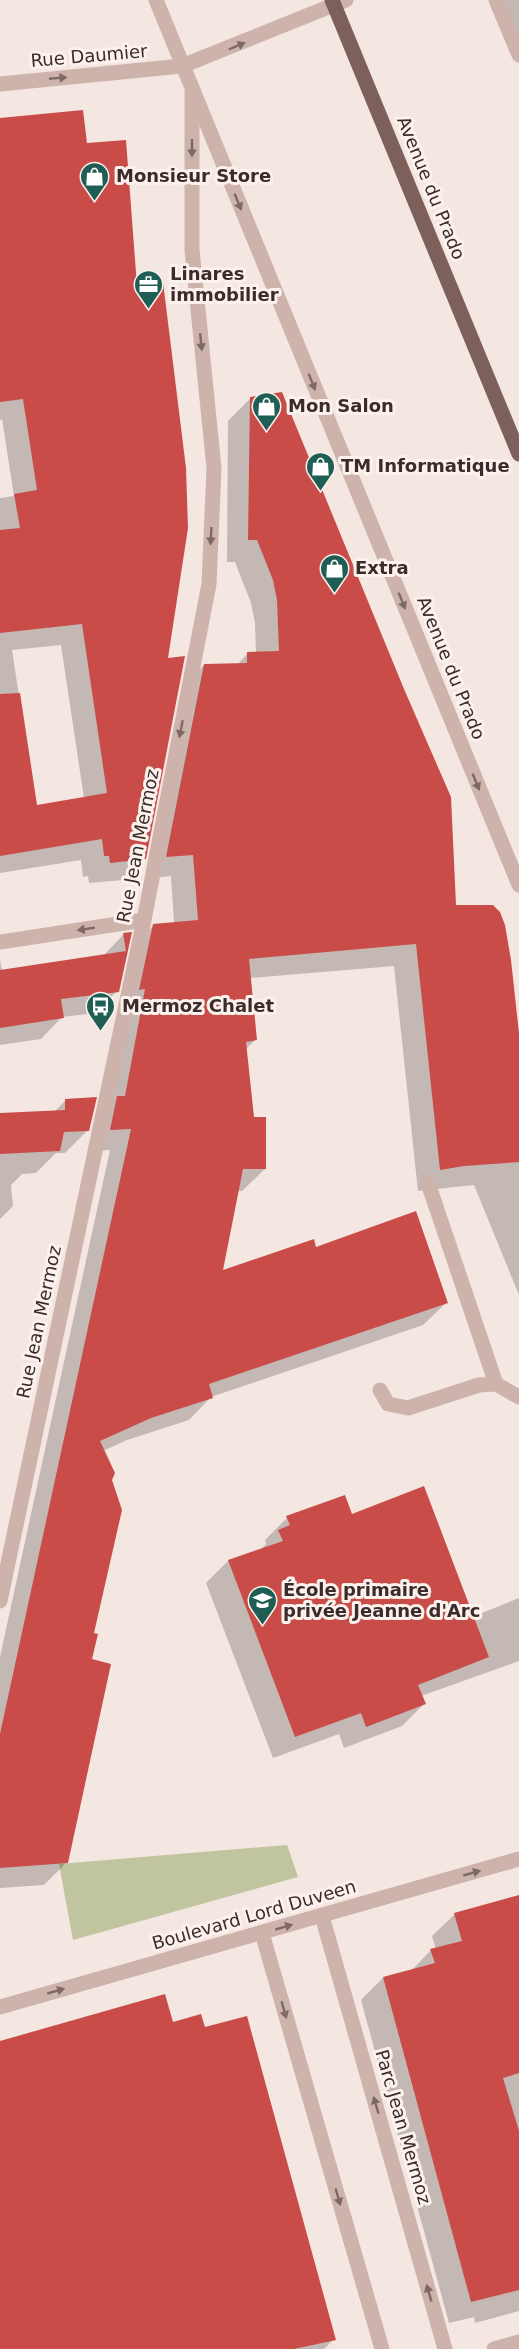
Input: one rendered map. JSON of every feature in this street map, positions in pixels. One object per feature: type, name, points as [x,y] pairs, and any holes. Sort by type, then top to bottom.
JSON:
[{"type":"main road","name":"Avenue du Prado","points":[[337,2],[519,454]]},
{"type":"street","name":"Avenue du Prado","points":[[156,0],[519,885]]},
{"type":"street","points":[[496,0],[519,55]]},
{"type":"street","name":"Avenue du Prado","points":[[182,66],[232,48],[337,2]]},
{"type":"street","name":"Rue Daumier","points":[[0,84],[182,66]]},
{"type":"street","name":"Rue Jean Mermoz","points":[[0,1601],[3,1572],[144,920],[209,584],[214,468],[192,250],[192,89]]},
{"type":"street","points":[[0,942],[144,920]]},
{"type":"street","points":[[428,1183],[496,1384]]},
{"type":"street","points":[[380,1390],[388,1404],[408,1408],[479,1385],[496,1384],[519,1398]]},
{"type":"street","name":"Boulevard Lord Duveen","points":[[0,2007],[519,1859]]},
{"type":"street","name":"Parc Jean Mermoz","points":[[322,1916],[445,2349]]},
{"type":"street","points":[[262,1933],[382,2349]]},
{"type":"street","points":[[494,2349],[519,2342]]},
{"type":"green space","points":[[287,1845],[298,1877],[73,1940],[59,1864]]},
{"type":"building","points":[[83,110],[87,143],[126,140],[137,286],[163,282],[186,468],[188,528],[168,658],[185,656],[146,859],[110,863],[109,856],[104,856],[102,839],[0,856],[0,694],[20,693],[37,805],[107,793],[82,624],[0,633],[0,530],[20,528],[14,494],[37,490],[23,399],[0,402],[0,118]]},
{"type":"building","points":[[282,392],[451,797],[456,905],[493,905],[500,912],[505,925],[519,1033],[519,1162],[440,1170],[416,944],[249,959],[257,1040],[246,1042],[254,1117],[266,1117],[266,1169],[243,1169],[223,1270],[314,1239],[316,1247],[416,1211],[448,1303],[209,1384],[213,1398],[151,1418],[100,1441],[115,1473],[112,1480],[122,1510],[94,1633],[98,1634],[92,1659],[111,1664],[68,1863],[0,1868],[0,1734],[131,1129],[110,1130],[117,1096],[125,1096],[145,989],[139,990],[153,924],[198,920],[193,855],[166,857],[204,664],[247,663],[247,652],[279,651],[277,600],[273,580],[257,540],[248,540],[250,397]]},
{"type":"building","points":[[132,932],[119,992],[61,999],[64,1018],[0,1028],[0,970],[126,951],[123,933]]},
{"type":"building","points":[[97,1097],[89,1131],[64,1132],[60,1151],[0,1154],[0,1113],[65,1110],[65,1099]]},
{"type":"building","points":[[424,1486],[489,1657],[418,1685],[426,1704],[366,1727],[361,1713],[295,1737],[228,1560],[283,1541],[278,1530],[290,1525],[286,1516],[345,1495],[352,1514]]},
{"type":"building","points":[[519,1895],[519,2073],[503,2078],[519,2131],[519,2290],[471,2302],[383,1977],[435,1963],[430,1949],[462,1941],[454,1913]]},
{"type":"building","points":[[165,1994],[173,2022],[201,2014],[205,2027],[247,2016],[336,2340],[294,2349],[0,2349],[0,2041]]},
{"type":"place","name":"Monsieur Store","points":[[95,202]]},
{"type":"place","name":"Linares immobilier","points":[[149,310]]},
{"type":"place","name":"Mon Salon","points":[[267,432]]},
{"type":"place","name":"TM Informatique","points":[[320,492]]},
{"type":"place","name":"Extra","points":[[334,594]]},
{"type":"place","name":"Mermoz Chalet","points":[[101,1032]]},
{"type":"place","name":"École primaire privée Jeanne d'Arc","points":[[262,1626]]}]
